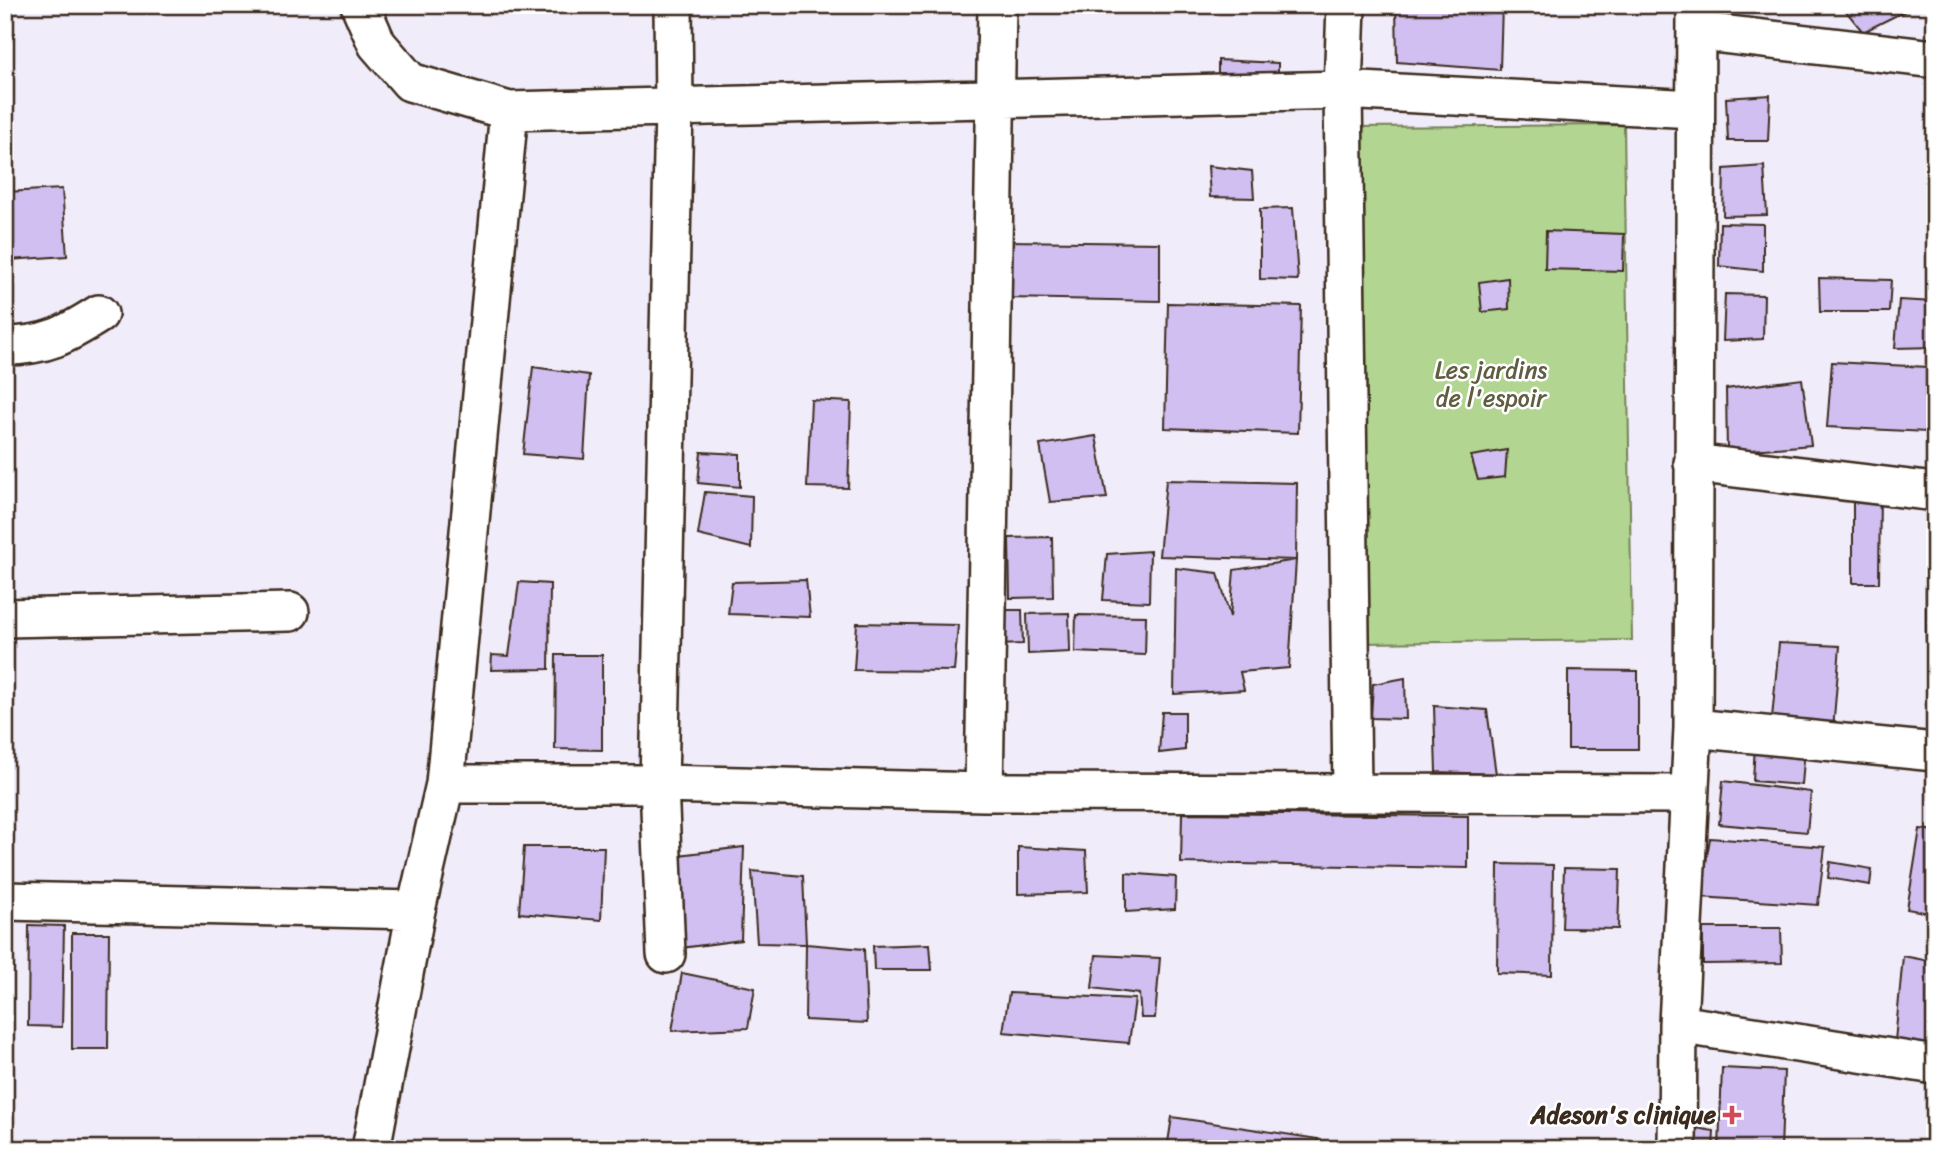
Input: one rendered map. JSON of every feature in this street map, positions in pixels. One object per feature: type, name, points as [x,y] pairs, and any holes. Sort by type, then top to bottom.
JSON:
[{"type":"street","points":[[360,5],[377,44],[410,82],[509,111],[1343,90],[1694,109]]},
{"type":"street","points":[[666,954],[659,784],[674,108],[673,5]]},
{"type":"street","points":[[984,792],[997,5]]},
{"type":"street","points":[[1346,5],[1343,90],[1352,791]]},
{"type":"street","points":[[1677,1149],[1678,1024],[1693,728],[1696,18],[1935,59]]},
{"type":"street","points":[[371,1149],[416,910],[445,784],[509,111]]},
{"type":"street","points":[[5,346],[27,346],[62,338],[99,314]]},
{"type":"street","points":[[1693,463],[1935,492]]},
{"type":"street","points":[[5,618],[290,612]]},
{"type":"street","points":[[1693,728],[1935,752]]},
{"type":"street","points":[[445,784],[659,784],[984,792],[1689,794]]},
{"type":"street","points":[[5,901],[416,910]]},
{"type":"street","points":[[1678,1024],[1935,1065]]},
{"type":"green space","name":"Les jardins de l'espoir","points":[[1624,125],[1632,640],[1359,643],[1351,127]]},
{"type":"building","points":[[1396,5],[1502,5],[1500,70],[1397,62]]},
{"type":"building","points":[[1841,5],[1917,5],[1863,32]]},
{"type":"building","points":[[1218,60],[1278,63],[1278,81],[1218,81]]},
{"type":"building","points":[[1770,95],[1768,141],[1728,141],[1726,98]]},
{"type":"building","points":[[1208,166],[1252,171],[1254,198],[1210,197]]},
{"type":"building","points":[[1764,166],[1767,215],[1723,216],[1724,169]]},
{"type":"building","points":[[62,189],[67,256],[9,260],[5,192]]},
{"type":"building","points":[[1293,208],[1298,280],[1260,279],[1260,209]]},
{"type":"building","points":[[1720,223],[1763,224],[1763,271],[1719,266]]},
{"type":"building","points":[[1546,231],[1624,234],[1623,271],[1545,269]]},
{"type":"building","points":[[1007,241],[1160,243],[1160,301],[1005,298]]},
{"type":"building","points":[[1508,278],[1509,309],[1482,312],[1479,282]]},
{"type":"building","points":[[1819,278],[1891,280],[1889,312],[1820,312]]},
{"type":"building","points":[[1725,294],[1764,295],[1763,339],[1723,341]]},
{"type":"building","points":[[1899,300],[1935,302],[1935,347],[1895,348]]},
{"type":"building","points":[[1168,303],[1301,306],[1298,433],[1165,428]]},
{"type":"building","points":[[1832,362],[1928,367],[1927,432],[1827,427]]},
{"type":"building","points":[[533,367],[589,375],[584,459],[523,454]]},
{"type":"building","points":[[1802,379],[1811,445],[1727,452],[1726,389]]},
{"type":"building","points":[[811,400],[851,402],[848,488],[807,487]]},
{"type":"building","points":[[1096,436],[1107,498],[1050,502],[1040,445]]},
{"type":"building","points":[[1507,450],[1505,477],[1478,480],[1471,456]]},
{"type":"building","points":[[701,452],[740,454],[740,487],[698,483]]},
{"type":"building","points":[[1166,480],[1297,483],[1296,560],[1159,556]]},
{"type":"building","points":[[1853,491],[1880,492],[1879,583],[1853,583]]},
{"type":"building","points":[[705,492],[752,496],[751,548],[698,535]]},
{"type":"building","points":[[1052,537],[1053,597],[1010,598],[1009,538]]},
{"type":"building","points":[[1150,551],[1149,602],[1103,600],[1107,554]]},
{"type":"building","points":[[1296,560],[1289,668],[1240,672],[1244,690],[1174,694],[1176,568],[1218,573],[1230,617],[1234,570]]},
{"type":"building","points":[[1926,578],[1935,578],[1935,647],[1926,647]]},
{"type":"building","points":[[806,580],[810,617],[728,614],[732,582]]},
{"type":"building","points":[[519,582],[550,584],[549,669],[491,670],[492,655],[509,656]]},
{"type":"building","points":[[997,610],[1022,610],[1023,644],[998,645]]},
{"type":"building","points":[[1069,613],[1070,652],[1028,654],[1027,614]]},
{"type":"building","points":[[1076,615],[1146,616],[1145,655],[1075,652]]},
{"type":"building","points":[[857,623],[958,625],[954,671],[854,670]]},
{"type":"building","points":[[1779,643],[1840,646],[1833,730],[1771,729]]},
{"type":"building","points":[[556,655],[602,655],[602,750],[555,749]]},
{"type":"building","points":[[1568,670],[1638,671],[1638,749],[1568,749]]},
{"type":"building","points":[[1405,678],[1406,719],[1371,718],[1373,684]]},
{"type":"building","points":[[1434,706],[1487,710],[1496,774],[1436,772]]},
{"type":"building","points":[[1162,712],[1185,712],[1185,750],[1159,753]]},
{"type":"building","points":[[1755,743],[1805,747],[1802,785],[1753,781]]},
{"type":"building","points":[[1723,781],[1811,792],[1807,832],[1719,824]]},
{"type":"building","points":[[1182,813],[1468,816],[1468,868],[1181,863]]},
{"type":"building","points":[[1920,829],[1935,831],[1935,914],[1907,909]]},
{"type":"building","points":[[1710,838],[1825,847],[1818,905],[1700,897]]},
{"type":"building","points":[[524,847],[604,847],[601,920],[519,913]]},
{"type":"building","points":[[744,847],[741,940],[681,948],[679,855]]},
{"type":"building","points":[[1018,847],[1086,851],[1088,892],[1018,894]]},
{"type":"building","points":[[1830,862],[1872,869],[1870,885],[1828,878]]},
{"type":"building","points":[[1498,864],[1553,865],[1552,975],[1497,973]]},
{"type":"building","points":[[1564,868],[1620,869],[1618,929],[1562,928]]},
{"type":"building","points":[[752,871],[803,876],[806,944],[757,943]]},
{"type":"building","points":[[1126,873],[1176,877],[1175,909],[1126,912]]},
{"type":"building","points":[[29,925],[64,926],[62,1027],[28,1026]]},
{"type":"building","points":[[1703,928],[1781,928],[1782,963],[1703,964]]},
{"type":"building","points":[[72,933],[109,933],[108,1049],[72,1049]]},
{"type":"building","points":[[806,944],[864,949],[867,1023],[805,1020]]},
{"type":"building","points":[[930,944],[932,970],[874,970],[873,946]]},
{"type":"building","points":[[1096,955],[1160,958],[1155,1018],[1141,1018],[1139,994],[1092,988]]},
{"type":"building","points":[[1903,956],[1935,962],[1935,1047],[1895,1041]]},
{"type":"building","points":[[682,973],[755,988],[748,1028],[672,1031]]},
{"type":"building","points":[[1009,993],[1135,999],[1129,1043],[1003,1032]]},
{"type":"building","points":[[1722,1068],[1784,1071],[1781,1149],[1719,1149]]},
{"type":"building","points":[[1172,1117],[1318,1139],[1316,1149],[1167,1149]]},
{"type":"building","points":[[1696,1128],[1714,1131],[1713,1149],[1694,1149]]},
{"type":"place","name":"Adeson's clinique","points":[[1732,1115]]}]
